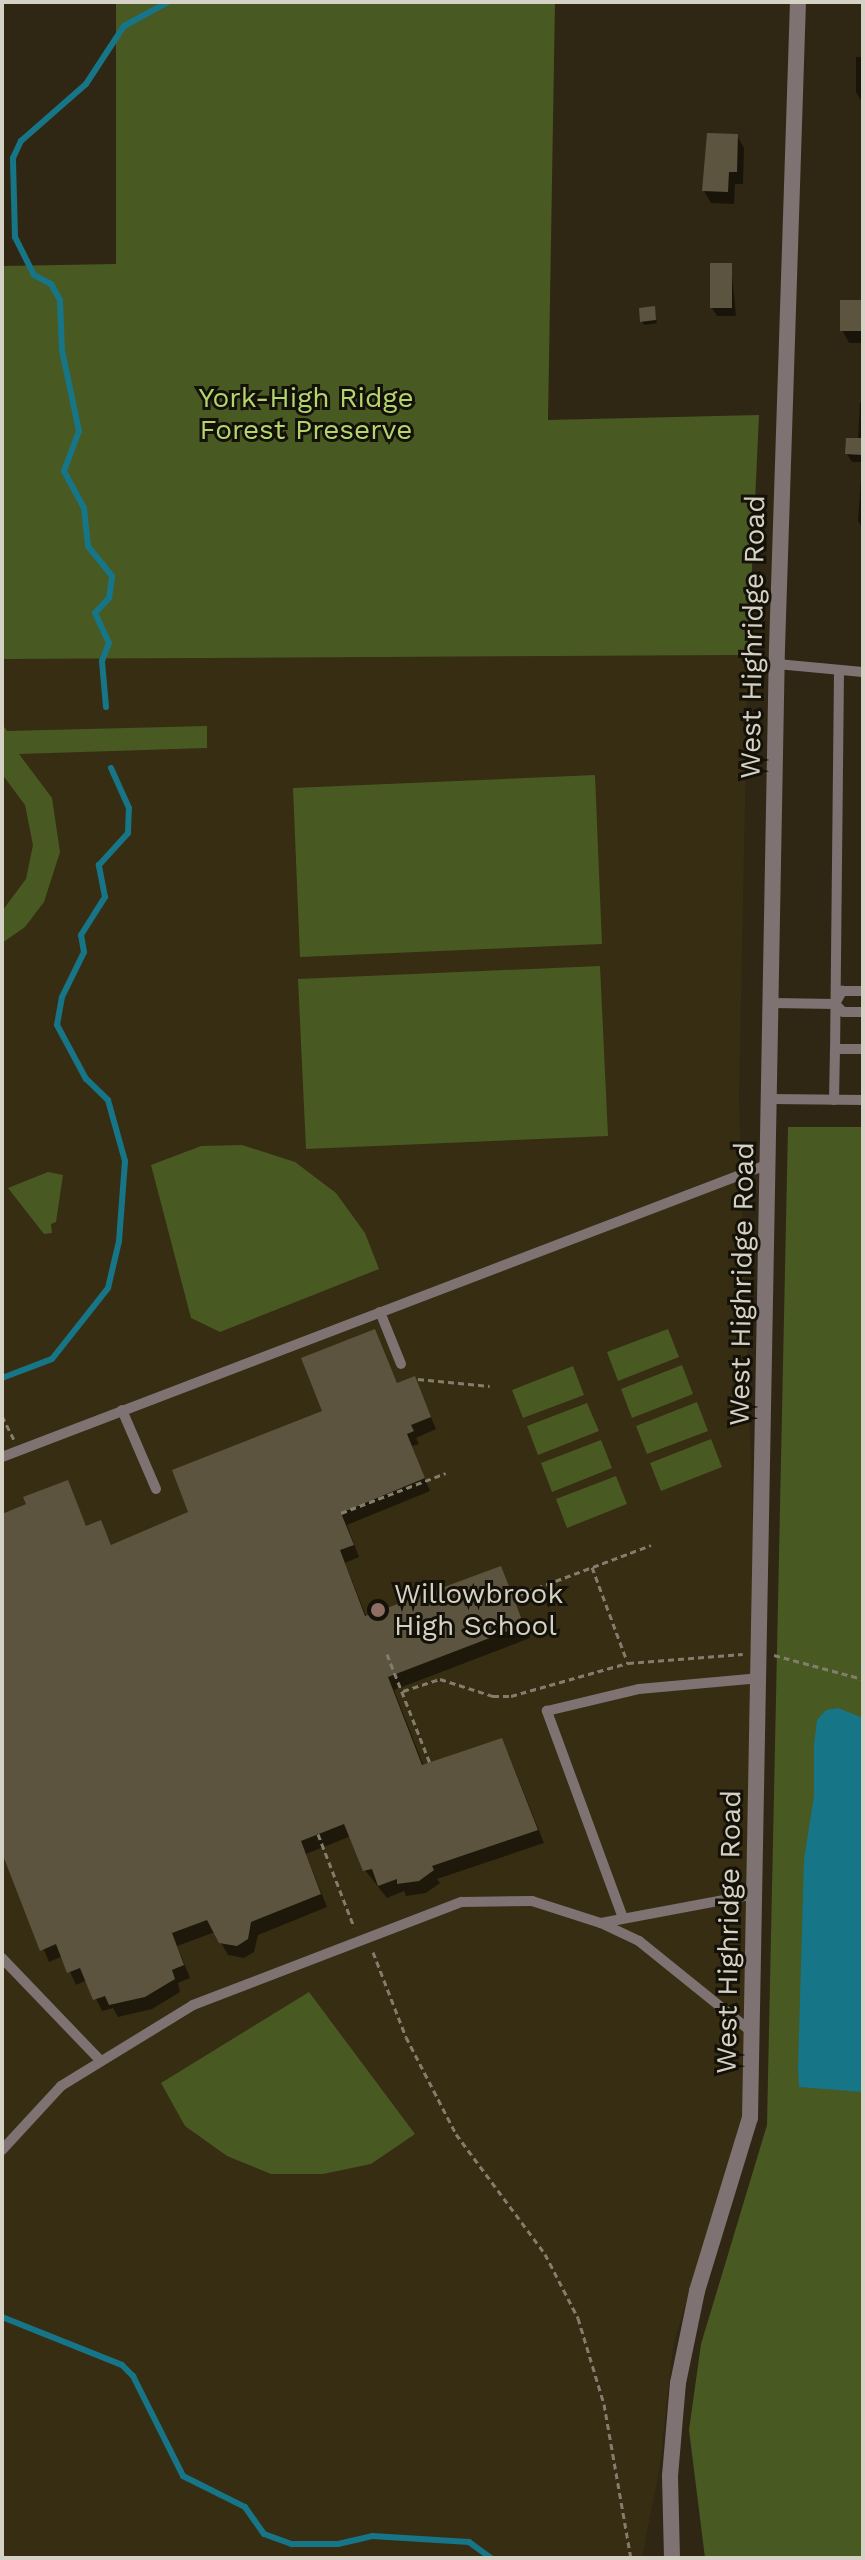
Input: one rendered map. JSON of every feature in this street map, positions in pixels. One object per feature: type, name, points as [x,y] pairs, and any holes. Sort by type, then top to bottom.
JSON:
[{"type":"street","name":"West Highridge Road","points":[[672,2558],[670,2476],[678,2383],[697,2291],[750,2118],[771,1164],[777,664],[798,2]]},
{"type":"lane","points":[[777,664],[863,672]]},
{"type":"lane","points":[[834,1100],[839,672]]},
{"type":"lane","points":[[835,1004],[842,991],[863,991]]},
{"type":"lane","points":[[773,1003],[835,1004],[843,1012],[863,1012]]},
{"type":"lane","points":[[835,1049],[863,1049]]},
{"type":"lane","points":[[772,1099],[863,1100]]},
{"type":"lane","points":[[2,1457],[771,1164]]},
{"type":"lane","points":[[380,1312],[401,1364]]},
{"type":"lane","points":[[122,1410],[156,1489]]},
{"type":"lane","points":[[623,1918],[547,1711],[639,1689],[761,1678]]},
{"type":"lane","points":[[601,1923],[756,1894]]},
{"type":"lane","points":[[2,2150],[61,2086],[99,2059],[193,2005],[358,1938],[462,1902],[492,1898],[532,1901],[601,1923],[639,1941],[753,2033]]},
{"type":"lane","points":[[2,1958],[99,2059]]},
{"type":"path","points":[[418,1379],[490,1386]]},
{"type":"path","points":[[2,1416],[19,1450]]},
{"type":"path","points":[[341,1513],[446,1473]]},
{"type":"path","points":[[518,1595],[651,1545]]},
{"type":"path","points":[[592,1567],[628,1663]]},
{"type":"path","points":[[387,1654],[430,1763]]},
{"type":"path","points":[[403,1691],[440,1679],[493,1696],[511,1696],[628,1663],[761,1654],[863,1679]]},
{"type":"path","points":[[318,1834],[364,1955],[373,1951],[406,2037],[456,2134],[545,2254],[578,2318],[604,2404],[631,2558]]},
{"type":"shaded area","name":"Willowbrook High School","points":[[748,655],[739,1098],[754,1556],[742,2116],[673,2346],[660,2465],[642,2558],[2,2558],[2,659]]},
{"type":"green space","name":"York-High Ridge Forest Preserve","points":[[116,2],[555,2],[548,420],[759,415],[748,655],[2,659],[2,266],[116,264]]},
{"type":"green space","points":[[2,724],[7,731],[207,726],[207,748],[19,754],[52,798],[60,852],[44,902],[25,927],[2,943],[2,911],[26,879],[33,845],[25,805],[2,774]]},
{"type":"green space","points":[[595,775],[602,944],[300,957],[293,788]]},
{"type":"green space","points":[[600,966],[608,1136],[306,1149],[298,979]]},
{"type":"green space","points":[[788,1127],[863,1127],[863,2558],[705,2558],[689,2430],[701,2344],[767,2125]]},
{"type":"green space","points":[[242,1145],[295,1162],[336,1193],[365,1233],[379,1269],[220,1332],[191,1318],[151,1165],[201,1146]]},
{"type":"green space","points":[[48,1172],[63,1175],[56,1222],[51,1224],[52,1233],[44,1234],[8,1188]]},
{"type":"green space","points":[[668,1329],[679,1357],[618,1381],[607,1352]]},
{"type":"green space","points":[[682,1365],[693,1394],[632,1418],[621,1389]]},
{"type":"green space","points":[[573,1366],[584,1395],[523,1418],[512,1390]]},
{"type":"green space","points":[[697,1402],[708,1431],[647,1454],[636,1426]]},
{"type":"green space","points":[[587,1403],[599,1431],[538,1455],[527,1426]]},
{"type":"green space","points":[[711,1439],[722,1467],[661,1491],[650,1463]]},
{"type":"green space","points":[[601,1440],[612,1468],[552,1492],[541,1463]]},
{"type":"green space","points":[[616,1476],[627,1504],[567,1528],[556,1499]]},
{"type":"green space","points":[[309,1992],[415,2134],[371,2164],[323,2174],[271,2174],[227,2156],[185,2126],[161,2083]]},
{"type":"water","points":[[838,1708],[863,1718],[863,2092],[799,2087],[804,1859],[814,1796],[814,1745],[817,1720],[826,1710]]},
{"type":"building","points":[[707,133],[738,134],[737,172],[729,172],[728,192],[702,191]]},
{"type":"building","points":[[710,263],[732,263],[732,308],[710,308]]},
{"type":"building","points":[[840,300],[863,300],[863,331],[840,331]]},
{"type":"building","points":[[655,306],[656,320],[640,322],[639,308]]},
{"type":"building","points":[[846,438],[863,438],[863,455],[845,454]]},
{"type":"building","points":[[375,1329],[397,1383],[415,1376],[431,1417],[411,1425],[414,1431],[407,1434],[425,1478],[341,1513],[354,1545],[340,1550],[365,1616],[501,1566],[524,1625],[388,1677],[422,1765],[502,1738],[538,1830],[432,1866],[434,1870],[419,1881],[397,1884],[397,1879],[378,1886],[372,1869],[363,1871],[344,1824],[301,1841],[321,1894],[251,1922],[248,1939],[237,1946],[219,1943],[207,1920],[172,1933],[184,1965],[172,1970],[175,1979],[145,1997],[109,2005],[105,1996],[93,2000],[80,1968],[67,1973],[56,1944],[40,1951],[2,1853],[2,1514],[26,1504],[23,1497],[68,1480],[86,1526],[101,1520],[111,1545],[188,1512],[172,1470],[322,1411],[301,1358]]},
{"type":"waterway","points":[[106,707],[102,661],[109,643],[95,613],[109,598],[112,576],[88,546],[84,508],[64,471],[79,431],[62,350],[60,300],[51,284],[34,275],[15,237],[13,158],[21,141],[86,84],[124,26],[168,2]]},
{"type":"waterway","points":[[2,1378],[52,1359],[108,1288],[119,1241],[125,1161],[108,1100],[86,1079],[57,1025],[62,997],[84,952],[81,935],[105,897],[99,865],[128,833],[129,808],[111,768]]},
{"type":"waterway","points":[[2,2317],[122,2365],[133,2376],[183,2476],[245,2507],[264,2534],[292,2544],[338,2544],[372,2536],[469,2542],[491,2558]]},
{"type":"place","name":"Willowbrook High School","points":[[378,1610]]}]
